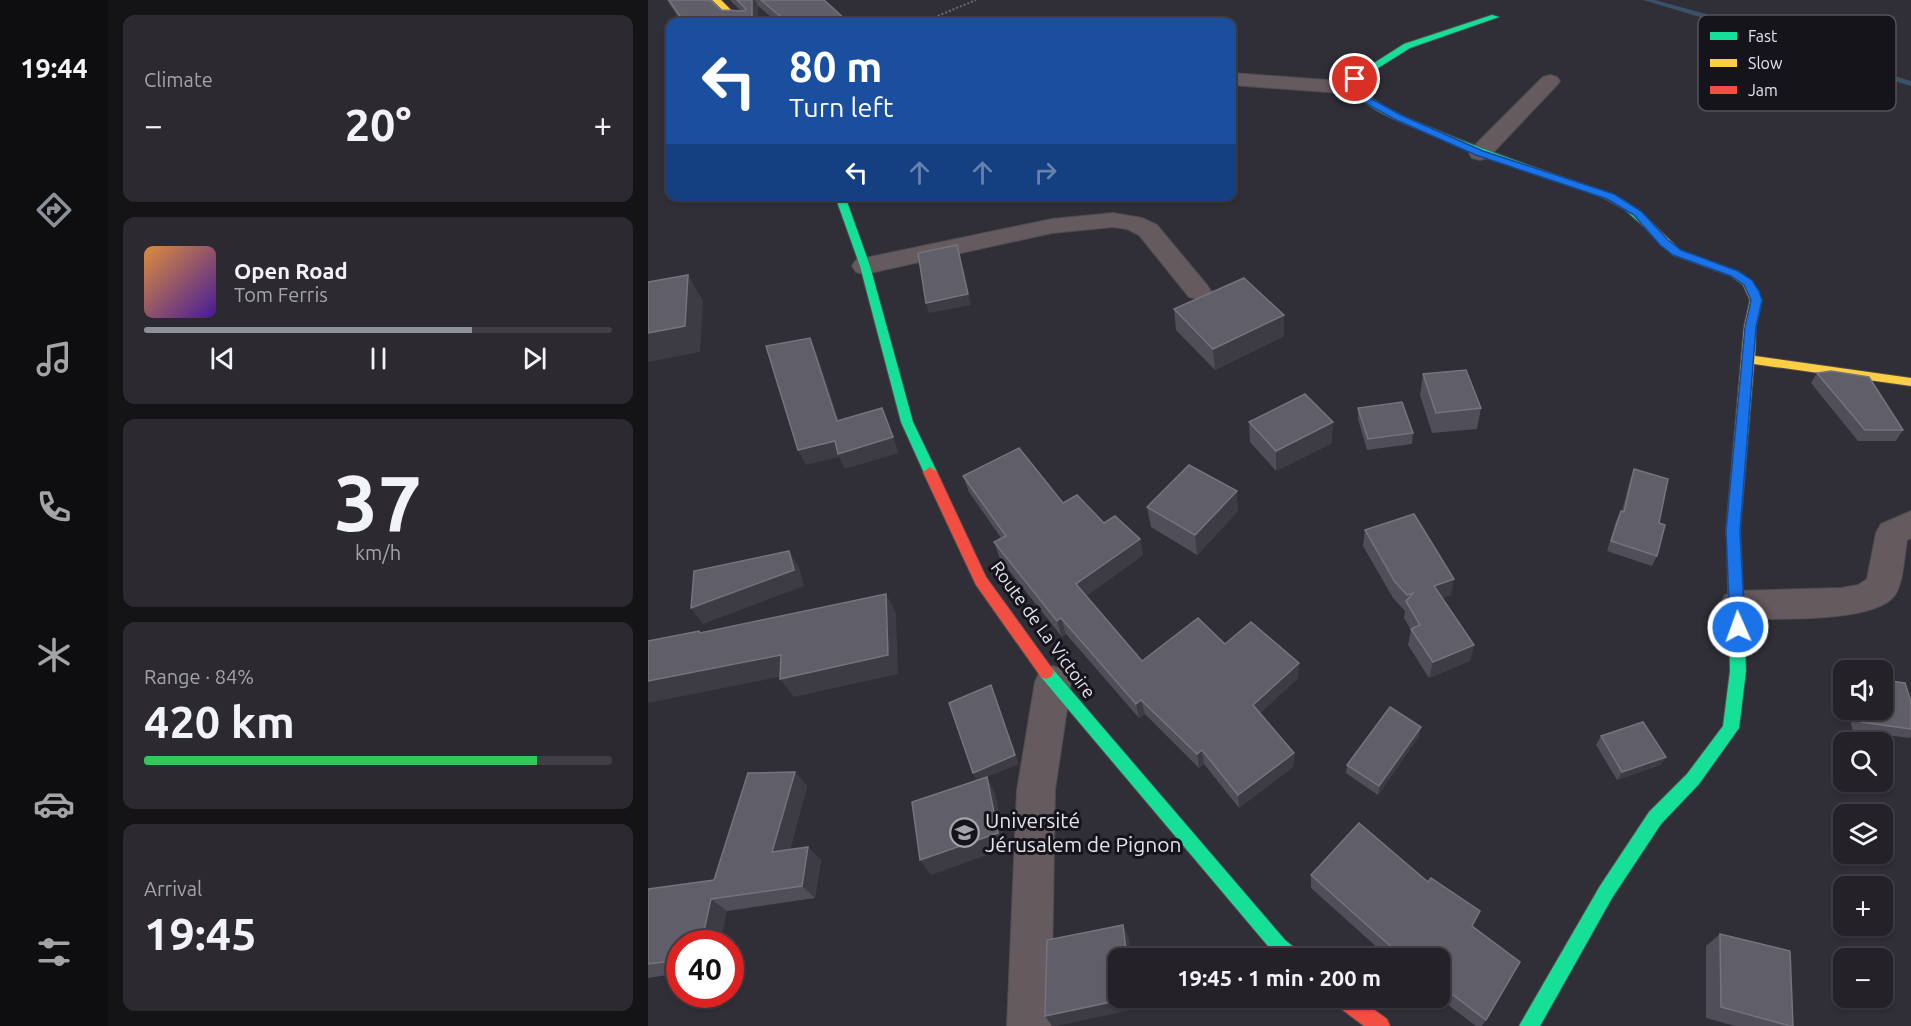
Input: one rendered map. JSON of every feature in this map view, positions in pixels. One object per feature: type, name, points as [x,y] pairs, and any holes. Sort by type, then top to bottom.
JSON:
[{"type":"street","points":[[716,0],[735,18]]},
{"type":"street","points":[[1354,88],[1355,79],[1407,46],[1495,16]]},
{"type":"street","points":[[1236,79],[1354,88],[1363,98],[1397,117],[1480,153],[1611,197],[1637,213],[1677,253],[1734,274],[1748,283],[1756,300],[1750,327],[1733,531],[1738,671],[1731,728],[1693,779],[1655,818],[1605,892],[1529,1026]]},
{"type":"street","points":[[1480,153],[1550,81]]},
{"type":"street","name":"Route de La Victoire","points":[[842,201],[866,266],[907,422],[981,581],[1053,681],[1282,948]]},
{"type":"street","points":[[866,266],[1052,226],[1113,220],[1133,223],[1148,230],[1198,291]]},
{"type":"street","points":[[1749,359],[1911,382]]},
{"type":"street","points":[[1737,605],[1841,602],[1865,598],[1882,587],[1893,533],[1911,523]]},
{"type":"street","points":[[1029,1026],[1036,790],[1053,681]]},
{"type":"street","points":[[1356,1008],[1380,1026]]},
{"type":"path","points":[[933,18],[976,0]]},
{"type":"building","points":[[669,0],[710,0],[721,10],[744,11],[746,9],[737,0],[752,0],[752,18],[681,18]]},
{"type":"building","points":[[761,0],[824,0],[844,18],[782,18]]},
{"type":"building","points":[[957,245],[968,294],[926,303],[918,253]]},
{"type":"building","points":[[688,275],[685,326],[648,333],[648,282]]},
{"type":"building","points":[[1244,278],[1284,315],[1213,349],[1174,309]]},
{"type":"building","points":[[810,338],[837,421],[882,408],[893,437],[838,454],[835,441],[798,450],[766,346]]},
{"type":"building","points":[[1466,370],[1481,408],[1436,413],[1423,374]]},
{"type":"building","points":[[1831,371],[1869,377],[1903,430],[1865,430],[1817,373]]},
{"type":"building","points":[[1305,394],[1333,422],[1276,451],[1249,422]]},
{"type":"building","points":[[1402,402],[1413,433],[1368,439],[1358,408]]},
{"type":"building","points":[[1019,448],[1063,503],[1077,495],[1104,523],[1115,516],[1140,539],[1076,584],[1142,661],[1198,618],[1225,644],[1251,622],[1299,663],[1253,705],[1294,753],[1238,795],[1202,750],[1197,754],[1141,700],[1136,704],[1061,618],[1057,621],[994,542],[1006,536],[963,476]]},
{"type":"building","points":[[1189,465],[1237,491],[1195,535],[1147,507]]},
{"type":"building","points":[[1634,469],[1668,479],[1659,523],[1665,525],[1657,556],[1611,541],[1621,511],[1624,512]]},
{"type":"building","points":[[1414,514],[1454,579],[1434,586],[1474,645],[1433,662],[1411,629],[1420,625],[1406,601],[1413,593],[1407,595],[1395,582],[1365,530]]},
{"type":"building","points":[[789,551],[794,570],[691,608],[694,571]]},
{"type":"building","points":[[886,594],[888,655],[780,679],[781,655],[648,681],[648,641],[699,631],[700,633]]},
{"type":"building","points":[[1893,681],[1905,683],[1911,702],[1911,729],[1861,722],[1860,720],[1893,720]]},
{"type":"building","points":[[991,685],[1015,755],[973,773],[949,703]]},
{"type":"building","points":[[1390,707],[1421,727],[1379,786],[1347,765]]},
{"type":"building","points":[[1643,722],[1666,757],[1622,772],[1601,736]]},
{"type":"building","points":[[795,772],[772,852],[808,847],[802,886],[711,899],[704,930],[666,930],[666,962],[648,964],[648,889],[714,880],[748,773]]},
{"type":"building","name":"Université Jérusalem de Pignon","points":[[987,777],[998,833],[920,860],[912,802]]},
{"type":"building","points":[[1359,823],[1428,882],[1431,878],[1480,911],[1472,926],[1520,962],[1486,1020],[1450,993],[1450,948],[1393,948],[1311,875]]},
{"type":"building","points":[[1123,925],[1126,948],[1108,948],[1108,1003],[1045,1016],[1047,940]]},
{"type":"building","points":[[1720,934],[1790,951],[1793,1026],[1721,1007]]},
{"type":"waterway","points":[[1647,0],[1700,15]]},
{"type":"waterway","points":[[1896,79],[1911,84]]},
{"type":"traffic: fast","points":[[1495,17],[1407,46],[1355,79],[1354,88],[1369,101],[1397,117],[1477,150],[1607,196],[1627,207],[1645,222]]},
{"type":"traffic: fast","points":[[842,201],[865,266],[907,422],[930,472]]},
{"type":"traffic: fast","points":[[1529,1026],[1606,892],[1655,818],[1693,779],[1731,728],[1738,671],[1734,547]]},
{"type":"traffic: fast","points":[[1046,672],[1282,948]]},
{"type":"traffic: slow","points":[[716,0],[735,18]]},
{"type":"traffic: slow","points":[[1645,222],[1677,253],[1735,274],[1748,283],[1756,300],[1750,327],[1749,359]]},
{"type":"traffic: slow","points":[[1734,547],[1733,531],[1749,359],[1911,382]]},
{"type":"traffic: jam","points":[[930,472],[981,581],[1046,672]]},
{"type":"traffic: jam","points":[[1356,1008],[1380,1026]]},
{"type":"place","name":"Université Jérusalem de Pignon","points":[[964,833]]},
{"type":"route","points":[[1355,79],[1354,88],[1363,98],[1397,117],[1480,153],[1594,190],[1623,203],[1637,213],[1677,253],[1734,274],[1748,283],[1754,291],[1756,300],[1750,327],[1733,531],[1738,627]]}]
